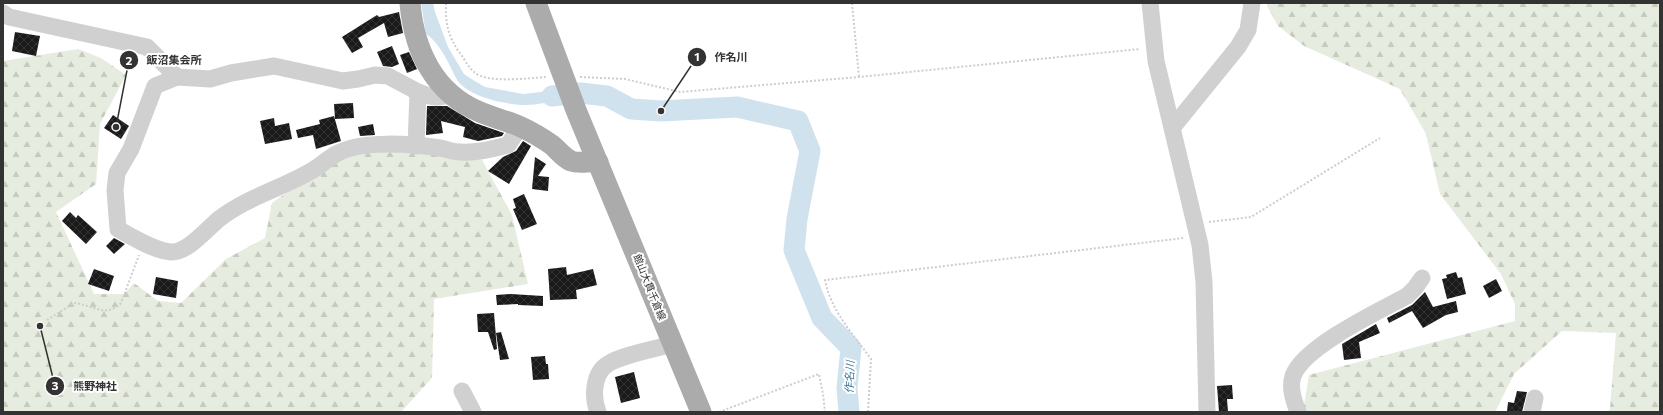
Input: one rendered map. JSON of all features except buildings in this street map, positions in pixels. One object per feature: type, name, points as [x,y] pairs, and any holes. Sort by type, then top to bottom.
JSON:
[{"type":"main road","points":[[410,3],[418,48],[431,71],[452,94],[481,113],[520,126],[540,138],[570,160],[598,162]]},
{"type":"main road","name":"館山大貫千倉線","points":[[536,3],[576,110],[701,412]]},
{"type":"street","points":[[1150,3],[1153,48],[1197,230],[1204,282],[1207,412]]},
{"type":"street","points":[[1173,127],[1238,47],[1248,30],[1252,3]]},
{"type":"street","points":[[3,13],[9,16],[147,47],[177,77]]},
{"type":"street","points":[[452,94],[437,97],[418,92],[388,76],[375,75],[342,81],[274,66],[231,73],[210,79],[177,77],[155,86],[131,149],[117,173],[115,190],[118,229],[144,243],[170,252],[183,250],[221,218],[238,206],[314,170],[338,152],[355,147],[416,146],[460,152],[486,151],[508,144],[520,126]]},
{"type":"street","points":[[416,146],[418,92]]},
{"type":"street","points":[[1298,412],[1292,394],[1293,377],[1299,364],[1334,336],[1407,296],[1422,278]]},
{"type":"street","points":[[598,412],[595,388],[599,372],[608,363],[673,344]]},
{"type":"street","points":[[462,391],[473,412]]},
{"type":"path","points":[[446,3],[445,19],[451,40],[474,72],[484,77],[512,80],[625,79],[680,92],[859,77],[1153,48]]},
{"type":"path","points":[[852,3],[859,77]]},
{"type":"path","points":[[868,412],[872,359],[838,314],[828,296],[825,280],[1197,230],[1251,217],[1380,138]]},
{"type":"path","points":[[47,320],[74,303],[103,311],[117,307],[121,303],[144,243]]},
{"type":"path","points":[[719,412],[819,374],[825,412]]},
{"type":"green space","points":[[1267,3],[1660,3],[1660,412],[1608,412],[1610,408],[1616,333],[1562,331],[1514,374],[1495,412],[1303,412],[1309,375],[1515,321],[1515,304],[1501,274],[1440,194],[1426,134],[1400,89],[1304,46],[1278,26],[1267,6]]},
{"type":"green space","points":[[78,49],[101,58],[126,75],[100,124],[96,184],[56,212],[94,294],[124,294],[134,283],[158,301],[181,303],[226,259],[265,238],[272,203],[342,153],[416,149],[482,160],[512,215],[528,284],[434,299],[432,378],[401,412],[3,412],[3,61]]},
{"type":"water","points":[[421,3],[433,3],[448,47],[464,74],[485,87],[523,94],[558,90],[563,101],[518,105],[488,99],[468,90],[461,85],[456,78],[440,48],[426,34]]},
{"type":"waterway","name":"作名川","points":[[552,96],[580,93],[607,96],[631,109],[661,111],[737,107],[798,121],[810,151],[797,219],[794,250],[822,318],[851,348],[847,388],[849,412]]},
{"type":"place","name":"作名川","points":[[661,111]]},
{"type":"place","name":"飯沼集会所","points":[[116,127]]},
{"type":"place","name":"熊野神社","points":[[40,326]]}]
